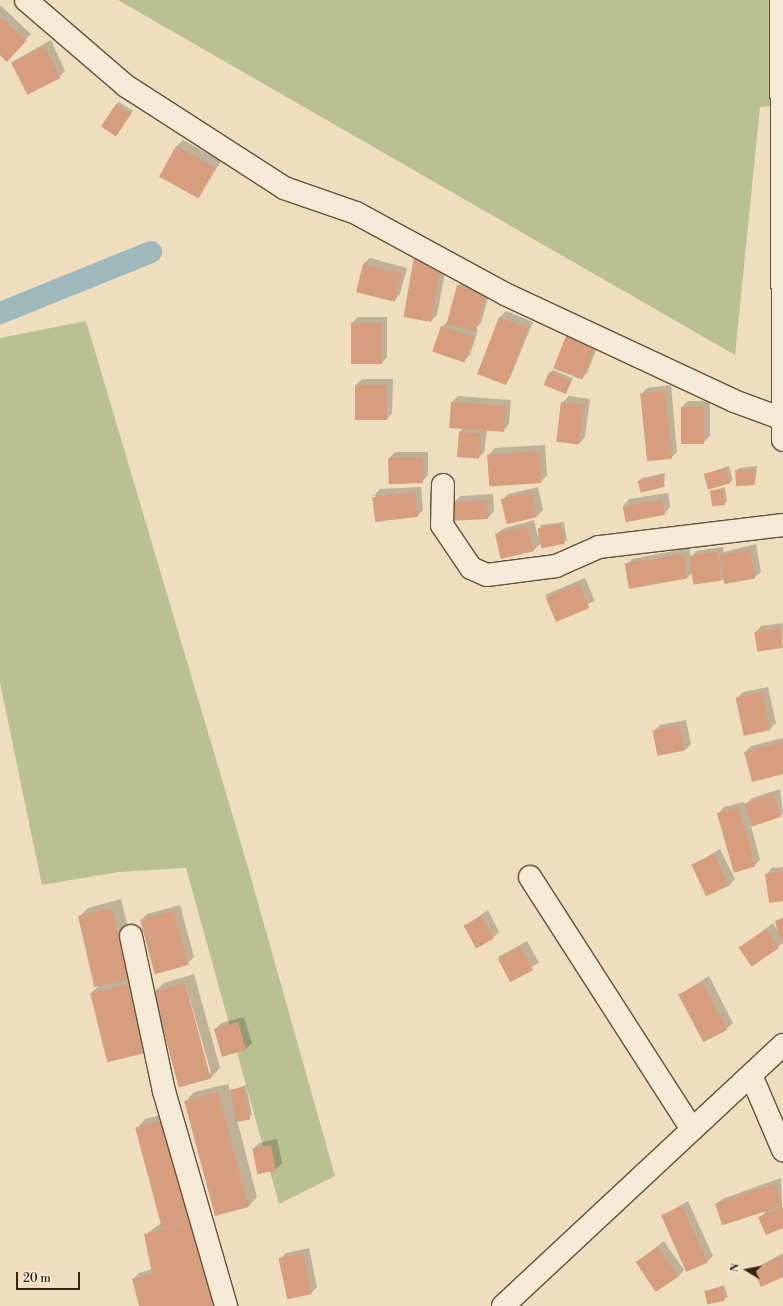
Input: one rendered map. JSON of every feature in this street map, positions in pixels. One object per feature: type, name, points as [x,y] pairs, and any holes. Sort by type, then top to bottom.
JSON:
[{"type":"street","points":[[26,0],[126,86],[284,188],[356,213],[504,294],[734,401],[782,419]]},
{"type":"street","points":[[781,0],[783,440]]},
{"type":"street","points":[[443,485],[442,525],[471,568],[487,574],[556,566],[599,548],[783,524]]},
{"type":"street","points":[[530,877],[692,1129]]},
{"type":"street","points":[[131,936],[164,1091],[226,1306]]},
{"type":"street","points":[[503,1306],[783,1045]]},
{"type":"street","points":[[751,1075],[783,1150]]},
{"type":"green space","points":[[118,0],[783,0],[783,105],[760,107],[735,355]]},
{"type":"green space","points":[[86,321],[247,864],[335,1176],[279,1204],[186,868],[119,872],[42,885],[0,683],[0,338]]},
{"type":"building","points":[[0,17],[26,41],[7,62],[0,55]]},
{"type":"building","points":[[44,46],[60,78],[27,95],[11,63]]},
{"type":"building","points":[[116,104],[131,114],[116,136],[101,126]]},
{"type":"building","points":[[176,146],[215,168],[198,198],[159,177]]},
{"type":"building","points":[[414,257],[442,262],[431,322],[403,317]]},
{"type":"building","points":[[363,264],[402,274],[395,302],[356,292]]},
{"type":"building","points":[[457,285],[486,293],[476,331],[447,324]]},
{"type":"building","points":[[499,317],[528,328],[506,385],[477,374]]},
{"type":"building","points":[[351,323],[382,323],[382,364],[351,364]]},
{"type":"building","points":[[441,326],[473,337],[464,363],[432,352]]},
{"type":"building","points":[[567,333],[596,344],[582,380],[553,368]]},
{"type":"building","points":[[549,372],[571,381],[566,394],[544,385]]},
{"type":"building","points":[[355,385],[387,385],[387,420],[355,420]]},
{"type":"building","points":[[665,391],[672,459],[647,461],[640,394]]},
{"type":"building","points":[[451,402],[506,406],[504,432],[449,428]]},
{"type":"building","points":[[561,402],[584,405],[579,445],[556,442]]},
{"type":"building","points":[[681,407],[704,407],[704,444],[681,444]]},
{"type":"building","points":[[459,432],[481,434],[479,459],[457,457]]},
{"type":"building","points":[[539,451],[541,483],[489,487],[487,455]]},
{"type":"building","points":[[422,457],[423,483],[389,484],[388,458]]},
{"type":"building","points":[[726,468],[730,483],[708,489],[704,474]]},
{"type":"building","points":[[754,469],[755,485],[736,486],[735,470]]},
{"type":"building","points":[[662,475],[665,487],[641,493],[638,481]]},
{"type":"building","points":[[723,489],[725,505],[712,506],[710,491]]},
{"type":"building","points":[[415,492],[418,517],[375,522],[372,497]]},
{"type":"building","points":[[531,492],[537,517],[507,524],[501,499]]},
{"type":"building","points":[[662,499],[665,515],[626,522],[623,507]]},
{"type":"building","points":[[487,500],[488,519],[454,521],[453,502]]},
{"type":"building","points":[[561,524],[565,544],[541,548],[537,529]]},
{"type":"building","points":[[528,526],[534,551],[501,559],[495,534]]},
{"type":"building","points":[[750,550],[755,579],[725,584],[719,555]]},
{"type":"building","points":[[717,552],[721,581],[693,585],[689,556]]},
{"type":"building","points":[[683,554],[687,579],[629,588],[625,563]]},
{"type":"building","points":[[579,584],[589,608],[556,622],[546,598]]},
{"type":"building","points":[[780,628],[783,648],[757,652],[754,632]]},
{"type":"building","points":[[762,692],[770,730],[744,736],[736,698]]},
{"type":"building","points":[[680,725],[685,751],[657,756],[653,730]]},
{"type":"building","points":[[783,742],[783,774],[752,782],[744,752]]},
{"type":"building","points":[[773,794],[781,817],[752,826],[745,804]]},
{"type":"building","points":[[738,807],[755,867],[734,873],[717,813]]},
{"type":"building","points":[[714,854],[729,886],[706,896],[691,865]]},
{"type":"building","points":[[783,871],[783,901],[769,903],[765,874]]},
{"type":"building","points":[[112,908],[128,979],[94,987],[78,916]]},
{"type":"building","points":[[174,911],[188,965],[155,974],[140,920]]},
{"type":"building","points":[[481,916],[494,939],[476,948],[464,926]]},
{"type":"building","points":[[783,918],[783,939],[780,940],[775,921]]},
{"type":"building","points":[[766,929],[779,948],[752,967],[739,947]]},
{"type":"building","points":[[521,947],[533,970],[510,982],[498,959]]},
{"type":"building","points":[[702,982],[727,1030],[704,1042],[678,995]]},
{"type":"building","points":[[185,983],[211,1079],[179,1087],[153,992]]},
{"type":"building","points":[[128,984],[145,1053],[107,1062],[90,993]]},
{"type":"building","points":[[238,1022],[246,1050],[222,1057],[214,1029]]},
{"type":"building","points":[[244,1087],[250,1119],[237,1122],[230,1090]]},
{"type":"building","points":[[218,1092],[249,1207],[215,1216],[184,1101]]},
{"type":"building","points":[[168,1119],[195,1220],[162,1229],[135,1128]]},
{"type":"building","points":[[271,1145],[276,1171],[257,1174],[252,1149]]},
{"type":"building","points":[[775,1184],[782,1206],[722,1225],[715,1203]]},
{"type":"building","points":[[682,1206],[707,1263],[686,1272],[661,1215]]},
{"type":"building","points":[[783,1207],[783,1228],[766,1235],[758,1217]]},
{"type":"building","points":[[194,1222],[214,1306],[139,1306],[132,1279],[152,1274],[144,1234]]},
{"type":"building","points":[[658,1247],[678,1277],[656,1292],[636,1262]]},
{"type":"building","points":[[303,1253],[312,1294],[287,1299],[279,1258]]},
{"type":"building","points":[[781,1256],[783,1277],[761,1287],[753,1269]]},
{"type":"building","points":[[722,1287],[725,1301],[707,1304],[704,1291]]},
{"type":"waterway","points":[[0,313],[151,252]]}]
